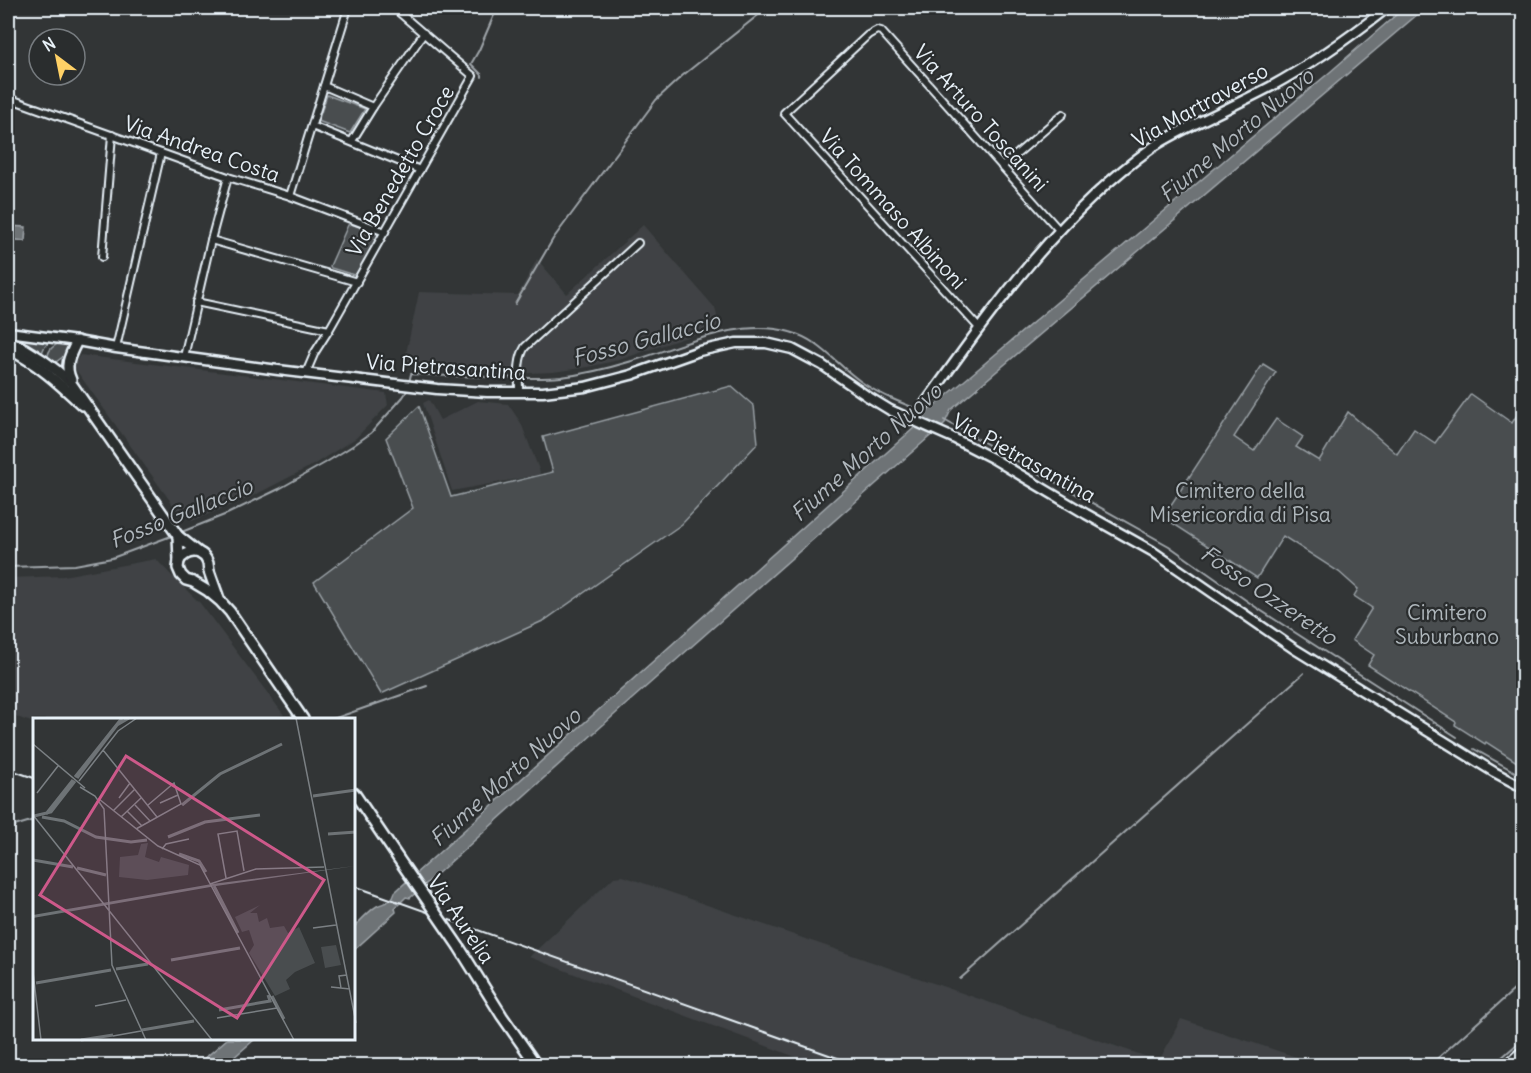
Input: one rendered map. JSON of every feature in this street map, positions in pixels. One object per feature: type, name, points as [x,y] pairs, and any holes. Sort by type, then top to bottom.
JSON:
[{"type":"main road","points":[[8,340],[48,363],[76,390]]},
{"type":"main road","points":[[77,340],[69,356],[67,367],[69,378],[178,536],[207,561],[220,601]]},
{"type":"main road","points":[[8,348],[55,380],[95,417]]},
{"type":"main road","points":[[178,536],[178,568],[181,575],[208,591],[230,612],[302,718]]},
{"type":"main road","points":[[179,561],[184,554],[189,552],[202,555]]},
{"type":"main road","points":[[193,582],[203,578],[208,568]]},
{"type":"main road","name":"Via Aurelia","points":[[356,796],[537,1065]]},
{"type":"street","points":[[290,196],[348,8]]},
{"type":"street","name":"Via Benedetto Croce","points":[[306,373],[315,352],[473,76],[394,8]]},
{"type":"street","points":[[1370,8],[1377,15]]},
{"type":"street","name":"Via Martraverso","points":[[915,419],[979,328],[1029,264],[1059,230],[1108,184],[1154,146],[1270,86],[1320,57],[1387,8]]},
{"type":"street","name":"Via Arturo Toscanini","points":[[877,30],[883,33],[1059,230]]},
{"type":"street","name":"Via Tommaso Albinoni","points":[[877,30],[868,35],[783,113],[979,328]]},
{"type":"street","points":[[352,141],[424,33]]},
{"type":"street","points":[[324,86],[373,107]]},
{"type":"street","name":"Via Andrea Costa","points":[[8,98],[228,177],[290,196],[385,232]]},
{"type":"street","points":[[1002,167],[1063,114]]},
{"type":"street","points":[[312,126],[420,170]]},
{"type":"street","points":[[102,257],[112,135]]},
{"type":"street","points":[[116,348],[161,153]]},
{"type":"street","points":[[184,357],[228,177]]},
{"type":"street","points":[[211,240],[357,282]]},
{"type":"street","points":[[519,392],[519,370],[525,347],[638,243]]},
{"type":"street","points":[[196,302],[329,330]]},
{"type":"street","name":"Via Pietrasantina","points":[[8,332],[77,340],[116,348],[239,365],[416,387],[477,392],[543,392],[585,387],[623,377],[699,351],[736,343],[783,346],[804,354],[890,410],[915,419],[992,458],[1152,551],[1293,648],[1494,772],[1524,788]]},
{"type":"street","points":[[1504,1065],[1524,1048]]},
{"type":"shaded area","points":[[1404,8],[1425,8],[951,410],[944,425],[410,898],[406,897],[395,908],[396,912],[356,948],[356,925],[368,913],[390,900],[395,892],[924,419],[921,416],[925,412]]},
{"type":"shaded area","points":[[643,225],[715,308],[720,327],[619,360],[553,372],[507,374],[461,372],[404,363],[419,292],[518,295],[537,259],[567,294]]},
{"type":"shaded area","points":[[8,226],[26,227],[25,241],[8,239]]},
{"type":"shaded area","points":[[80,355],[386,393],[388,405],[356,438],[313,465],[251,497],[192,521],[189,516],[181,516],[73,366]]},
{"type":"shaded area","points":[[429,400],[440,420],[478,401],[508,404],[521,423],[540,472],[539,475],[452,491],[423,403]]},
{"type":"shaded area","points":[[156,559],[200,603],[284,715],[274,718],[33,718],[33,723],[8,714],[8,578],[63,576]]},
{"type":"shaded area","points":[[623,876],[1159,1061],[1181,1019],[1321,1065],[817,1065],[529,957],[614,877]]},
{"type":"shaded area","points":[[226,1040],[254,1040],[225,1065],[197,1065]]},
{"type":"green space","points":[[327,95],[365,109],[350,133],[318,121]]},
{"type":"green space","points":[[348,225],[377,233],[378,236],[357,274],[354,275],[330,266]]},
{"type":"green space","points":[[8,334],[51,340],[41,355]]},
{"type":"green space","points":[[64,342],[68,348],[64,356],[56,362],[51,360],[48,354],[51,349]]},
{"type":"green space","name":"Cimitero Suburbano","points":[[1263,364],[1276,372],[1234,437],[1254,451],[1276,419],[1303,437],[1296,447],[1319,461],[1348,412],[1397,454],[1414,429],[1435,443],[1471,394],[1512,423],[1523,406],[1523,766],[1455,725],[1456,722],[1368,665],[1374,655],[1352,640],[1372,608],[1354,596],[1358,589],[1339,572],[1283,536],[1257,578],[1163,517]]},
{"type":"green space","points":[[731,386],[754,406],[758,443],[682,524],[545,620],[381,694],[314,582],[413,508],[386,438],[419,406],[451,497],[553,472],[543,437]]},
{"type":"waterway","points":[[482,77],[471,64],[497,8]]},
{"type":"waterway","points":[[515,304],[553,239],[656,100],[682,76],[767,8]]},
{"type":"waterway","name":"Fosso Gallaccio","points":[[179,533],[227,514],[279,489],[354,445],[371,433],[403,397],[407,391],[411,374],[561,377],[615,366],[730,331],[771,328],[801,336],[819,347],[867,386],[917,409]]},
{"type":"waterway","name":"Fosso Ozzeretto","points":[[944,420],[1169,546],[1257,608],[1457,737]]},
{"type":"waterway","name":"Fosso Gallaccio","points":[[8,567],[75,565],[112,558],[174,535]]},
{"type":"waterway","points":[[960,979],[1304,673]]},
{"type":"waterway","points":[[336,718],[427,686]]},
{"type":"waterway","name":"Fosso Ozzeretto","points":[[1474,749],[1524,777]]},
{"type":"waterway","points":[[8,828],[33,820]]},
{"type":"waterway","points":[[1429,1066],[1524,981]]},
{"type":"waterway","points":[[1492,1066],[1524,1038]]},
{"type":"railway","points":[[8,769],[33,778]]},
{"type":"railway","points":[[356,887],[860,1066]]},
{"type":"water label","name":"Fiume Morto Nuovo","points":[[1236,135]]},
{"type":"water label","name":"Fiume Morto Nuovo","points":[[866,452]]},
{"type":"water label","name":"Fiume Morto Nuovo","points":[[505,777]]},
{"type":"park label","name":"Cimitero della Misericordia di Pisa","points":[[1240,502]]}]
